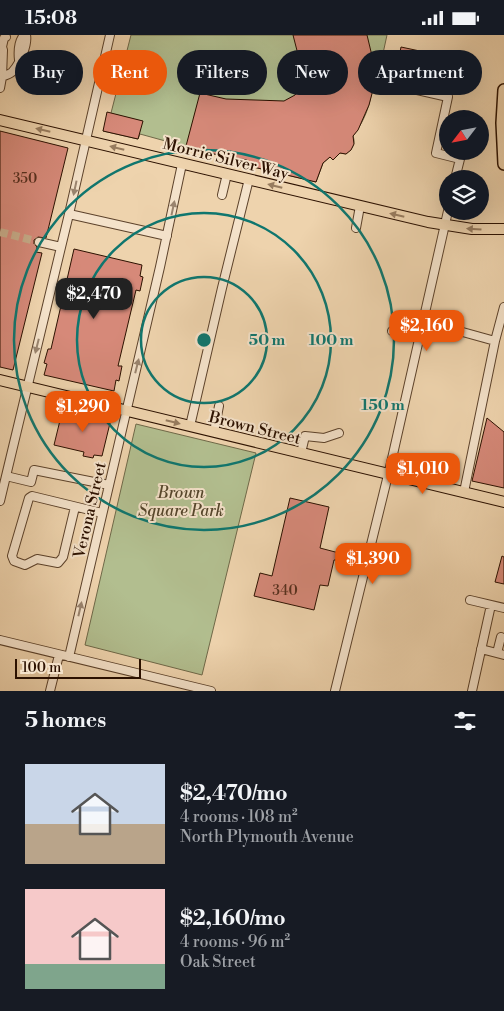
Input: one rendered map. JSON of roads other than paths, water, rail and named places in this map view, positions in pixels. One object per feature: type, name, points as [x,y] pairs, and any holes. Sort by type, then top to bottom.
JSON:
[{"type":"highway","points":[[504,90],[502,123],[504,164]]},
{"type":"main road","name":"Morrie Silver Way","points":[[0,120],[444,225],[472,229],[504,229]]},
{"type":"main road","name":"Brown Street","points":[[0,380],[504,502]]},
{"type":"street","points":[[2,77],[13,72],[23,54],[27,40],[25,35]]},
{"type":"street","points":[[0,501],[62,247],[110,35]]},
{"type":"street","points":[[0,88],[3,50],[6,49],[7,36]]},
{"type":"street","points":[[439,95],[448,97],[436,153],[460,159],[457,170]]},
{"type":"street","name":"Verona Street","points":[[69,657],[182,164]]},
{"type":"street","points":[[222,195],[227,174]]},
{"type":"street","points":[[190,426],[249,179]]},
{"type":"street","points":[[356,227],[360,206]]},
{"type":"street","points":[[69,215],[167,236]]},
{"type":"street","points":[[335,691],[388,474],[445,220]]},
{"type":"street","points":[[39,242],[62,247]]},
{"type":"street","points":[[464,492],[494,341],[504,307]]},
{"type":"street","points":[[423,321],[494,341]]},
{"type":"street","points":[[392,331],[419,337]]},
{"type":"street","points":[[214,432],[220,406]]},
{"type":"street","points":[[301,453],[305,436],[324,438],[339,433]]},
{"type":"street","points":[[6,476],[31,482],[34,470],[109,485]]},
{"type":"street","points":[[75,507],[63,557],[58,563],[37,559],[25,565],[14,561],[12,556],[29,498],[32,496],[102,513]]},
{"type":"street","points":[[470,600],[504,608]]},
{"type":"street","points":[[472,691],[491,605]]},
{"type":"street","points":[[481,649],[500,654],[501,637]]},
{"type":"street","points":[[0,640],[211,691]]},
{"type":"street","points":[[50,691],[59,655]]},
{"type":"tunnel","points":[[0,232],[39,242]]},
{"type":"park label","name":"Brown Square Park","points":[[181,501]]}]
